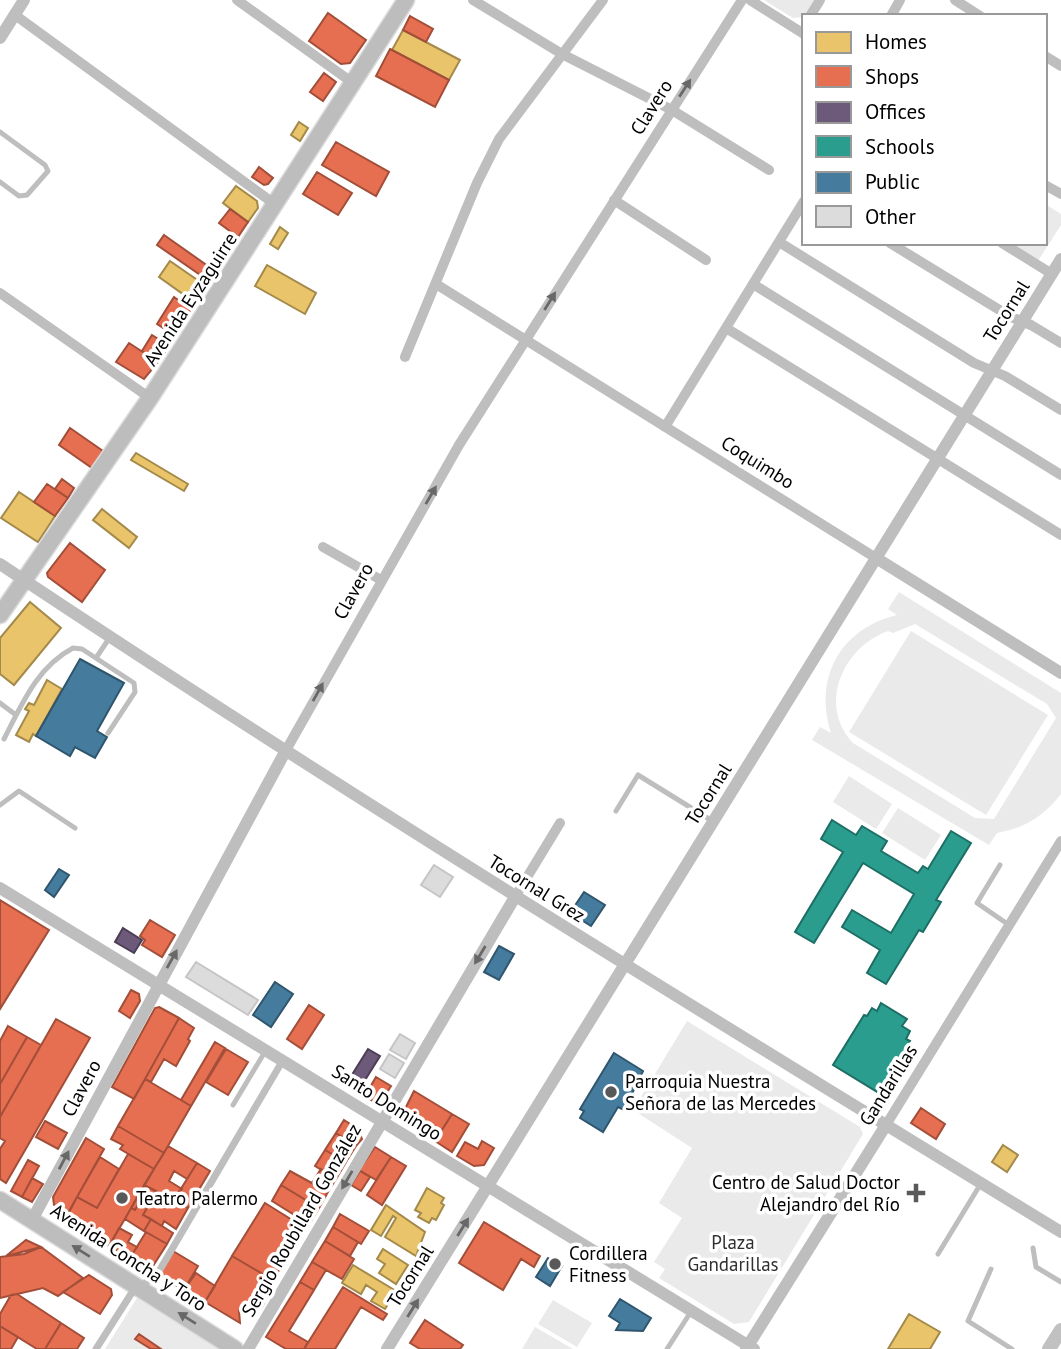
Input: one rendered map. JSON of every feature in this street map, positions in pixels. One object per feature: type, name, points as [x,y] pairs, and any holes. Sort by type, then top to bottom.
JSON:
[{"type":"main road","name":"Avenida Eyzaguirre","points":[[0,615],[150,398],[405,0]]},
{"type":"main road","name":"Avenida Concha y Toro","points":[[0,1200],[235,1349]]},
{"type":"main road","points":[[1049,1349],[1060,1334]]},
{"type":"street","points":[[237,0],[353,83]]},
{"type":"street","points":[[473,0],[562,54],[672,110],[769,170]]},
{"type":"street","points":[[405,357],[487,161],[512,118],[603,0]]},
{"type":"street","name":"Clavero","points":[[32,1220],[285,752],[459,445],[741,0]]},
{"type":"street","points":[[750,0],[802,29]]},
{"type":"street","points":[[955,0],[978,14]]},
{"type":"street","points":[[0,38],[18,5],[276,205]]},
{"type":"street","points":[[614,201],[706,260]]},
{"type":"street","points":[[665,427],[802,204]]},
{"type":"street","points":[[779,242],[974,363],[992,370],[1061,410]]},
{"type":"street","points":[[894,245],[1061,343]]},
{"type":"street","points":[[1007,245],[1057,267]]},
{"type":"street","name":"Tocornal","points":[[387,1349],[1057,267]]},
{"type":"street","name":"Coquimbo","points":[[436,284],[1061,673]]},
{"type":"street","points":[[753,284],[1061,475]]},
{"type":"street","points":[[0,293],[150,398]]},
{"type":"street","points":[[726,328],[1061,535]]},
{"type":"street","points":[[323,547],[381,580]]},
{"type":"street","name":"Tocornal Grez","points":[[0,564],[285,752],[515,897],[1061,1232]]},
{"type":"street","name":"Sergio Roubillard González","points":[[248,1349],[560,823]]},
{"type":"street","name":"Gandarillas","points":[[749,1348],[1061,841]]},
{"type":"street","name":"Santo Domingo","points":[[0,888],[692,1310],[749,1348]]},
{"type":"street","points":[[96,1349],[131,1294],[158,1273],[283,1060]]},
{"type":"lane","points":[[0,132],[46,165],[48,171],[27,195],[19,196],[0,183]]},
{"type":"lane","points":[[96,658],[110,637]]},
{"type":"lane","points":[[4,739],[47,666],[73,648],[82,649],[134,683],[135,692],[108,733]]},
{"type":"lane","points":[[0,703],[16,715]]},
{"type":"lane","points":[[616,811],[638,775],[714,822]]},
{"type":"lane","points":[[0,805],[19,791],[75,828]]},
{"type":"lane","points":[[1000,865],[977,903],[1009,925]]},
{"type":"lane","points":[[233,1105],[266,1050]]},
{"type":"lane","points":[[938,1254],[981,1183]]},
{"type":"lane","points":[[1033,1248],[1036,1267],[1061,1282]]},
{"type":"lane","points":[[991,1269],[968,1321],[1012,1349]]},
{"type":"lane","points":[[667,1349],[692,1310]]},
{"type":"green space","points":[[764,0],[814,0],[802,17],[793,18]]},
{"type":"green space","points":[[1047,205],[1061,214],[1061,225],[1038,261],[1015,246],[1047,245]]},
{"type":"green space","points":[[899,592],[1061,693],[1061,794],[1048,809],[1033,820],[997,833],[989,845],[812,740],[820,727],[831,733],[826,713],[826,693],[836,658],[861,631],[897,615],[888,609]],"holes":[[[915,624],[1047,704],[1056,718],[994,819],[975,818],[853,743],[842,728],[836,695],[840,679],[858,650],[888,631],[893,633]]]},
{"type":"green space","points":[[911,631],[1048,715],[986,815],[849,732]]},
{"type":"green space","points":[[849,776],[892,804],[876,829],[833,802]]},
{"type":"green space","points":[[898,808],[941,835],[925,860],[882,833]]},
{"type":"green space","name":"Plaza Gandarillas","points":[[687,1021],[860,1127],[863,1134],[749,1322],[734,1324],[659,1278],[665,1269],[654,1262],[682,1218],[659,1203],[692,1148],[633,1110]]},
{"type":"green space","points":[[137,1298],[218,1349],[105,1349]]},
{"type":"green space","points":[[553,1300],[592,1323],[577,1347],[538,1324]]},
{"type":"green space","points":[[535,1327],[573,1349],[522,1349]]},
{"type":"building: Homes","points":[[403,30],[460,60],[449,80],[392,50]]},
{"type":"building: Homes","points":[[299,122],[308,128],[300,141],[291,135]]},
{"type":"building: Homes","points":[[236,186],[257,201],[258,208],[248,222],[223,203]]},
{"type":"building: Homes","points":[[280,227],[288,233],[278,249],[270,244]]},
{"type":"building: Homes","points":[[170,261],[206,286],[194,302],[159,277]]},
{"type":"building: Homes","points":[[267,265],[316,293],[305,314],[255,286]]},
{"type":"building: Homes","points":[[136,453],[188,484],[184,491],[131,460]]},
{"type":"building: Homes","points":[[19,492],[55,516],[38,542],[1,518]]},
{"type":"building: Homes","points":[[102,509],[137,537],[129,548],[93,520]]},
{"type":"building: Homes","points":[[30,602],[61,628],[14,685],[0,674],[0,638]]},
{"type":"building: Homes","points":[[47,680],[62,689],[36,736],[33,734],[29,742],[16,735],[29,711],[25,709],[29,703],[34,705]]},
{"type":"building: Homes","points":[[1003,1145],[1018,1155],[1007,1172],[992,1162]]},
{"type":"building: Homes","points":[[427,1188],[444,1198],[441,1203],[444,1205],[436,1220],[432,1218],[429,1223],[418,1217],[421,1213],[415,1210]]},
{"type":"building: Homes","points":[[386,1205],[425,1232],[416,1256],[385,1237],[396,1218],[393,1216],[381,1236],[371,1230]]},
{"type":"building: Homes","points":[[383,1249],[408,1265],[396,1284],[379,1273],[385,1264],[377,1259]]},
{"type":"building: Homes","points":[[353,1265],[396,1291],[385,1309],[371,1301],[377,1292],[366,1285],[361,1294],[342,1283]]},
{"type":"building: Homes","points":[[909,1314],[940,1332],[930,1349],[888,1349]]},
{"type":"building: Shops","points":[[328,13],[366,40],[350,63],[341,64],[309,41]]},
{"type":"building: Shops","points":[[410,16],[433,29],[426,42],[403,30]]},
{"type":"building: Shops","points":[[390,49],[449,80],[435,107],[376,76]]},
{"type":"building: Shops","points":[[324,73],[336,82],[323,101],[310,92]]},
{"type":"building: Shops","points":[[336,142],[389,172],[376,196],[322,165]]},
{"type":"building: Shops","points":[[259,167],[273,178],[268,184],[264,185],[252,177]]},
{"type":"building: Shops","points":[[317,172],[352,193],[338,215],[303,194]]},
{"type":"building: Shops","points":[[230,209],[248,222],[238,237],[219,223]]},
{"type":"building: Shops","points":[[164,235],[215,271],[209,281],[157,245]]},
{"type":"building: Shops","points":[[174,297],[191,309],[174,335],[157,324]]},
{"type":"building: Shops","points":[[152,335],[169,346],[158,362],[142,351]]},
{"type":"building: Shops","points":[[129,343],[158,362],[144,379],[116,362]]},
{"type":"building: Shops","points":[[70,428],[103,451],[92,468],[59,445]]},
{"type":"building: Shops","points":[[62,479],[74,488],[68,498],[55,489]]},
{"type":"building: Shops","points":[[47,484],[68,498],[55,516],[34,502]]},
{"type":"building: Shops","points":[[70,543],[105,570],[82,602],[48,577],[47,573]]},
{"type":"building: Shops","points":[[0,900],[49,930],[0,1009]]},
{"type":"building: Shops","points":[[150,920],[175,935],[162,957],[142,945],[145,940],[140,936]]},
{"type":"building: Shops","points":[[131,990],[139,994],[140,1001],[130,1018],[119,1011]]},
{"type":"building: Shops","points":[[309,1005],[324,1015],[302,1049],[287,1039]]},
{"type":"building: Shops","points":[[159,1007],[179,1018],[134,1099],[112,1087],[155,1008]]},
{"type":"building: Shops","points":[[179,1018],[194,1028],[188,1039],[190,1041],[176,1066],[164,1059],[151,1082],[145,1079]]},
{"type":"building: Shops","points":[[56,1019],[90,1038],[6,1183],[0,1179],[0,1149],[5,1141],[0,1138],[0,1117]]},
{"type":"building: Shops","points":[[8,1026],[27,1037],[0,1084],[0,1041]]},
{"type":"building: Shops","points":[[27,1037],[41,1045],[0,1117],[0,1084]]},
{"type":"building: Shops","points":[[215,1042],[225,1048],[191,1106],[181,1100]]},
{"type":"building: Shops","points":[[226,1049],[248,1062],[228,1095],[206,1082]]},
{"type":"building: Shops","points":[[376,1077],[391,1086],[379,1105],[365,1096]]},
{"type":"building: Shops","points":[[145,1079],[191,1106],[164,1153],[118,1126]]},
{"type":"building: Shops","points":[[414,1091],[452,1114],[435,1141],[400,1119]]},
{"type":"building: Shops","points":[[921,1108],[945,1124],[936,1139],[911,1123]]},
{"type":"building: Shops","points":[[452,1114],[469,1124],[452,1152],[435,1141]]},
{"type":"building: Shops","points":[[344,1120],[358,1129],[362,1139],[356,1146],[336,1133]]},
{"type":"building: Shops","points":[[45,1121],[67,1133],[58,1149],[36,1137]]},
{"type":"building: Shops","points":[[118,1126],[164,1153],[154,1169],[120,1149],[123,1145],[111,1139]]},
{"type":"building: Shops","points":[[336,1133],[356,1146],[346,1162],[325,1150]]},
{"type":"building: Shops","points":[[86,1138],[104,1149],[68,1213],[54,1205],[53,1197]]},
{"type":"building: Shops","points":[[482,1141],[494,1148],[484,1165],[474,1166],[457,1156],[465,1142],[478,1149]]},
{"type":"building: Shops","points":[[168,1146],[197,1163],[187,1179],[174,1171],[169,1181],[182,1189],[174,1200],[144,1185]]},
{"type":"building: Shops","points":[[375,1147],[391,1157],[376,1180],[359,1170]]},
{"type":"building: Shops","points":[[325,1150],[346,1162],[336,1179],[315,1166]]},
{"type":"building: Shops","points":[[128,1154],[154,1169],[109,1246],[66,1218],[77,1197],[97,1208]]},
{"type":"building: Shops","points":[[100,1157],[119,1169],[97,1208],[77,1197]]},
{"type":"building: Shops","points":[[391,1157],[406,1166],[382,1205],[367,1195]]},
{"type":"building: Shops","points":[[28,1160],[39,1166],[22,1197],[11,1191]]},
{"type":"building: Shops","points":[[197,1163],[210,1171],[188,1208],[174,1200]]},
{"type":"building: Shops","points":[[321,1169],[336,1179],[328,1192],[312,1183]]},
{"type":"building: Shops","points":[[290,1171],[328,1192],[319,1208],[281,1185]]},
{"type":"building: Shops","points":[[360,1171],[370,1177],[361,1191],[351,1185]]},
{"type":"building: Shops","points":[[32,1178],[43,1184],[32,1202],[22,1197]]},
{"type":"building: Shops","points":[[144,1185],[188,1208],[176,1229],[164,1221],[162,1226],[143,1215],[147,1208],[139,1203],[135,1210],[131,1208]]},
{"type":"building: Shops","points":[[281,1185],[319,1208],[309,1224],[272,1201]]},
{"type":"building: Shops","points":[[139,1203],[147,1208],[143,1215],[151,1219],[144,1231],[125,1219],[131,1208],[135,1210]]},
{"type":"building: Shops","points":[[265,1203],[305,1228],[273,1280],[232,1256]]},
{"type":"building: Shops","points":[[340,1214],[369,1231],[361,1244],[333,1227]]},
{"type":"building: Shops","points":[[151,1219],[173,1233],[167,1244],[144,1231]]},
{"type":"building: Shops","points":[[484,1222],[540,1256],[534,1267],[521,1259],[503,1290],[459,1263]]},
{"type":"building: Shops","points":[[333,1227],[358,1242],[350,1256],[325,1241]]},
{"type":"building: Shops","points":[[119,1228],[132,1235],[128,1242],[137,1247],[130,1258],[109,1246]]},
{"type":"building: Shops","points":[[146,1232],[167,1244],[153,1266],[148,1269],[130,1258]]},
{"type":"building: Shops","points":[[26,1240],[41,1247],[6,1256]]},
{"type":"building: Shops","points":[[325,1241],[354,1259],[342,1279],[312,1262]]},
{"type":"building: Shops","points":[[41,1247],[83,1278],[58,1296],[43,1288],[0,1298],[0,1257],[24,1254]]},
{"type":"building: Shops","points":[[173,1251],[198,1266],[184,1290],[159,1275]]},
{"type":"building: Shops","points":[[232,1256],[266,1276],[267,1281],[268,1294],[262,1307],[250,1313],[239,1311],[240,1323],[205,1302]]},
{"type":"building: Shops","points":[[312,1262],[326,1270],[314,1290],[300,1282]]},
{"type":"building: Shops","points":[[196,1273],[215,1286],[205,1302],[184,1290]]},
{"type":"building: Shops","points":[[89,1275],[111,1289],[112,1295],[100,1314],[63,1292]]},
{"type":"building: Shops","points":[[300,1282],[314,1290],[289,1331],[308,1342],[304,1349],[286,1349],[266,1337]]},
{"type":"building: Shops","points":[[343,1287],[387,1314],[383,1320],[361,1307],[335,1349],[304,1349]]},
{"type":"building: Shops","points":[[17,1294],[61,1323],[45,1349],[37,1349],[0,1326],[0,1314],[11,1295]]},
{"type":"building: Shops","points":[[425,1320],[463,1345],[460,1349],[420,1349],[410,1343]]},
{"type":"building: Shops","points":[[61,1323],[84,1338],[77,1349],[45,1349]]},
{"type":"building: Shops","points":[[0,1326],[18,1337],[11,1349],[0,1349]]},
{"type":"building: Shops","points":[[139,1334],[161,1349],[151,1349],[135,1339]]},
{"type":"building: Offices","points":[[123,928],[142,940],[134,953],[115,942]]},
{"type":"building: Offices","points":[[368,1049],[380,1056],[362,1085],[350,1078]]},
{"type":"building: Schools","points":[[832,820],[856,835],[862,826],[887,841],[881,851],[918,873],[923,866],[928,869],[951,831],[971,843],[936,900],[941,902],[923,932],[919,930],[886,984],[867,973],[880,950],[842,927],[852,910],[891,933],[914,894],[863,863],[814,943],[795,932],[843,852],[821,839]]},
{"type":"building: Schools","points":[[881,1003],[907,1019],[902,1026],[910,1031],[906,1039],[910,1041],[879,1093],[833,1065],[864,1015],[867,1016],[872,1008],[877,1011]]},
{"type":"building: Public","points":[[80,659],[124,683],[97,731],[107,737],[95,758],[75,747],[70,756],[36,736]]},
{"type":"building: Public","points":[[59,869],[69,875],[54,897],[45,890]]},
{"type":"building: Public","points":[[584,892],[605,905],[591,926],[570,913]]},
{"type":"building: Public","points":[[499,946],[514,954],[499,980],[484,972]]},
{"type":"building: Public","points":[[275,982],[293,994],[271,1027],[253,1015]]},
{"type":"building: Public","name":"Parroquia Nuestra Señora de las Mercedes","points":[[614,1053],[643,1071],[624,1110],[618,1107],[603,1132],[580,1118],[584,1111],[580,1109]]},
{"type":"building: Public","points":[[548,1258],[562,1266],[550,1286],[536,1277]]},
{"type":"building: Public","points":[[620,1299],[651,1318],[643,1331],[616,1330],[620,1323],[609,1316]]},
{"type":"building: Other","points":[[434,865],[453,877],[440,897],[421,885]]},
{"type":"building: Other","points":[[196,962],[258,1000],[248,1015],[186,977]]},
{"type":"building: Other","points":[[400,1034],[415,1043],[406,1059],[390,1050]]},
{"type":"building: Other","points":[[389,1054],[404,1063],[395,1078],[380,1069]]},
{"type":"place","name":"Parroquia Nuestra Señora de las Mercedes","points":[[611,1092]]},
{"type":"place","name":"Centro de Salud Doctor Alejandro del Río","points":[[916,1193]]},
{"type":"place","name":"Teatro Palermo","points":[[122,1198]]},
{"type":"place","name":"Cordillera Fitness","points":[[555,1264]]}]
